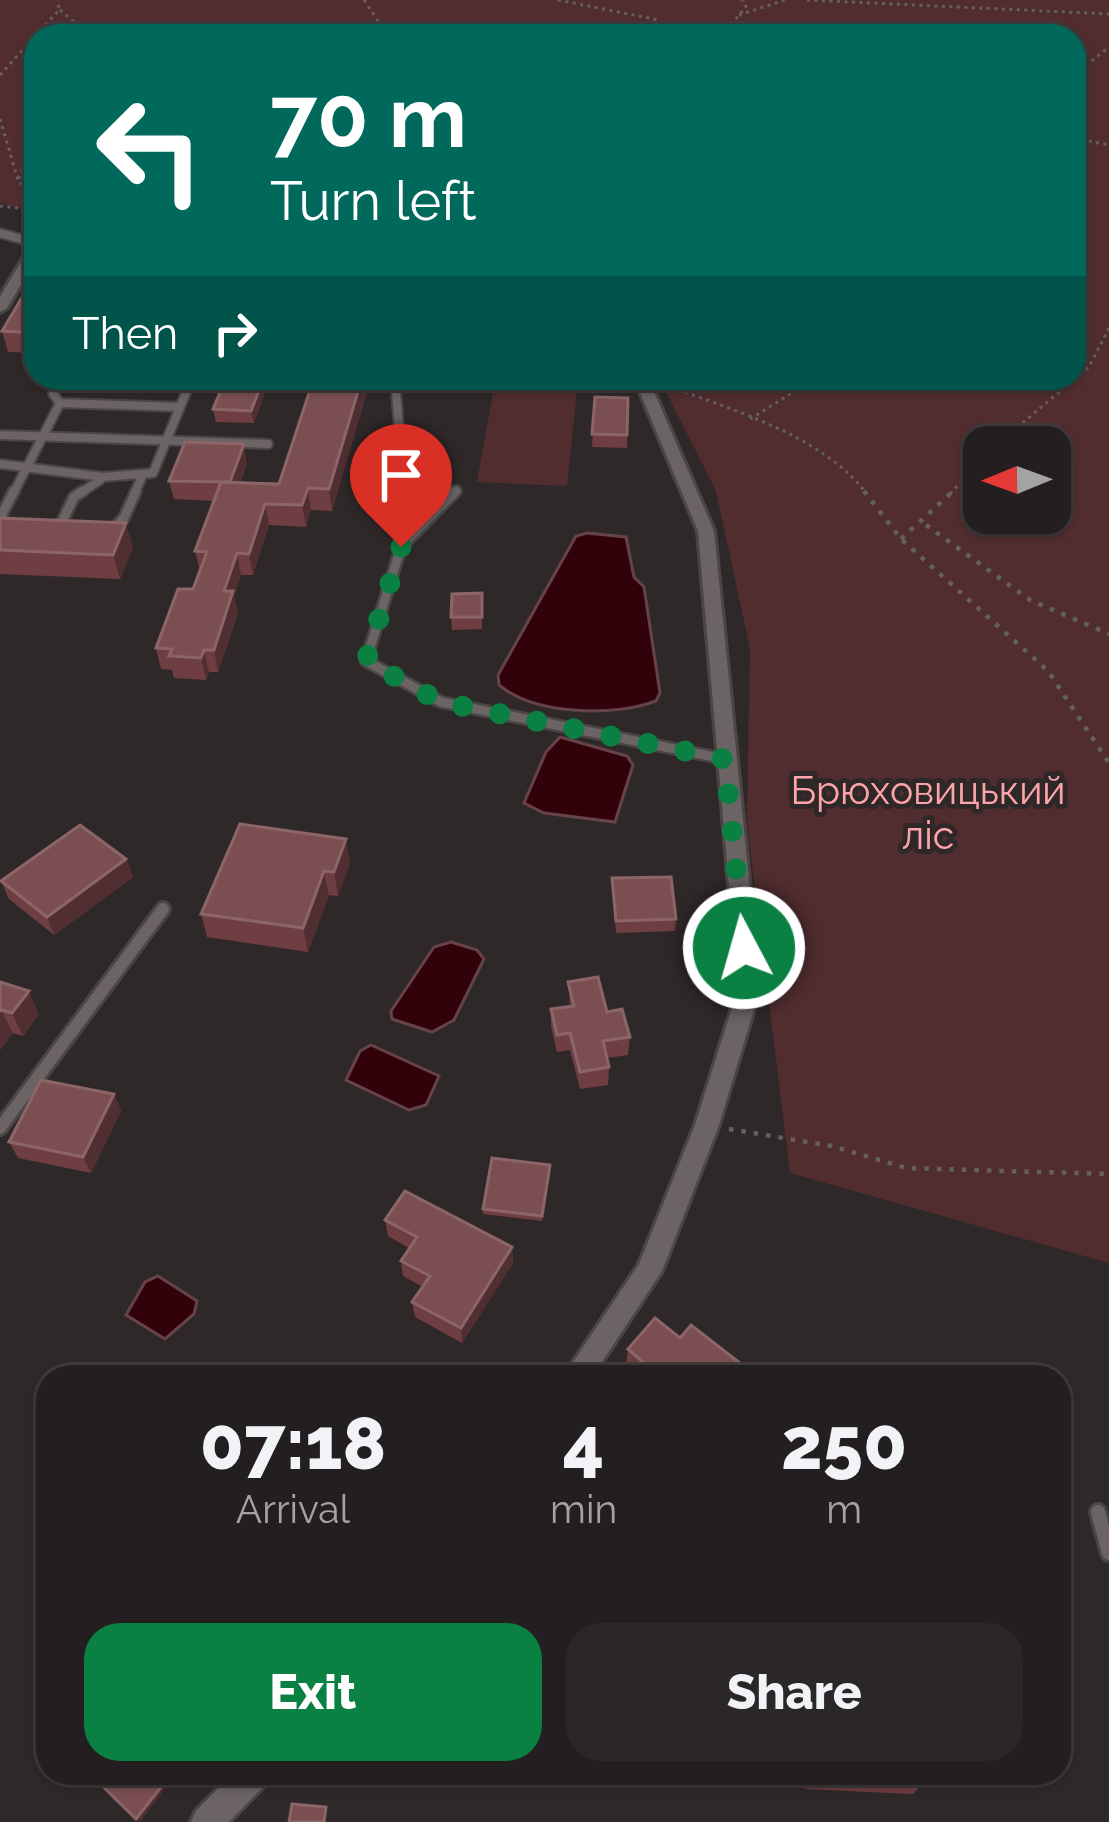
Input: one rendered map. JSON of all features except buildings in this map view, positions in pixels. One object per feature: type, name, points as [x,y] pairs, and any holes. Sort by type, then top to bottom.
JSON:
[{"type":"street","points":[[1,304],[24,265]]},
{"type":"street","points":[[584,1365],[649,1270],[707,1125],[749,989],[725,759],[718,614],[706,531],[649,390]]},
{"type":"street","points":[[207,1822],[243,1785]]},
{"type":"lane","points":[[55,390],[59,403]]},
{"type":"lane","points":[[0,464],[80,471],[100,480],[141,478],[153,472],[187,390]]},
{"type":"lane","points":[[396,390],[400,442],[456,491],[401,547],[366,661],[441,702],[725,759]]},
{"type":"lane","points":[[59,403],[180,406]]},
{"type":"lane","points":[[0,518],[59,403]]},
{"type":"lane","points":[[0,435],[268,444]]},
{"type":"lane","points":[[102,538],[124,518],[141,478]]},
{"type":"lane","points":[[55,537],[74,496],[100,480]]},
{"type":"lane","points":[[37,536],[79,538]]},
{"type":"lane","points":[[0,1128],[163,909]]},
{"type":"lane","points":[[1098,1512],[1109,1553]]},
{"type":"path","points":[[58,0],[59,10],[76,24]]},
{"type":"path","points":[[558,0],[668,24]]},
{"type":"path","points":[[732,24],[746,7],[742,0]]},
{"type":"path","points":[[740,15],[785,0]]},
{"type":"path","points":[[807,0],[1109,14]]},
{"type":"path","points":[[46,24],[59,10]]},
{"type":"path","points":[[1086,66],[1109,46]]},
{"type":"path","points":[[0,75],[24,49]]},
{"type":"path","points":[[0,119],[24,187]]},
{"type":"path","points":[[18,179],[24,164]]},
{"type":"path","points":[[1086,369],[1109,328]]},
{"type":"path","points":[[676,390],[790,434],[853,476],[901,539],[1048,671],[1109,763]]},
{"type":"path","points":[[750,418],[796,390]]},
{"type":"path","points":[[1019,426],[1061,390]]},
{"type":"path","points":[[901,539],[926,525],[963,477]]},
{"type":"path","points":[[926,525],[1030,600],[1109,634]]},
{"type":"path","points":[[707,1125],[832,1146],[906,1168],[1109,1174]]},
{"type":"green space","name":"Брюховицький ліс","points":[[0,0],[1109,0],[1109,1263],[790,1173],[747,824],[750,649],[716,491],[665,390],[1086,390],[1086,24],[24,24],[24,210],[0,203]]},
{"type":"green space","points":[[493,390],[577,391],[567,486],[477,482]]},
{"type":"shaded area","points":[[576,536],[626,537],[634,577],[644,587],[660,693],[656,701],[619,709],[575,710],[533,702],[499,685],[498,675]]},
{"type":"shaded area","points":[[560,737],[627,756],[633,765],[615,822],[544,813],[524,803],[546,752]]},
{"type":"shaded area","points":[[451,942],[477,950],[484,959],[454,1020],[432,1032],[392,1019],[391,1011],[434,947]]},
{"type":"shaded area","points":[[371,1045],[439,1076],[426,1105],[409,1110],[346,1080],[360,1051]]},
{"type":"shaded area","points":[[158,1276],[197,1301],[194,1314],[165,1339],[126,1315],[145,1282]]},
{"type":"route","points":[[401,547],[366,661],[441,702],[725,759],[744,948]]}]
